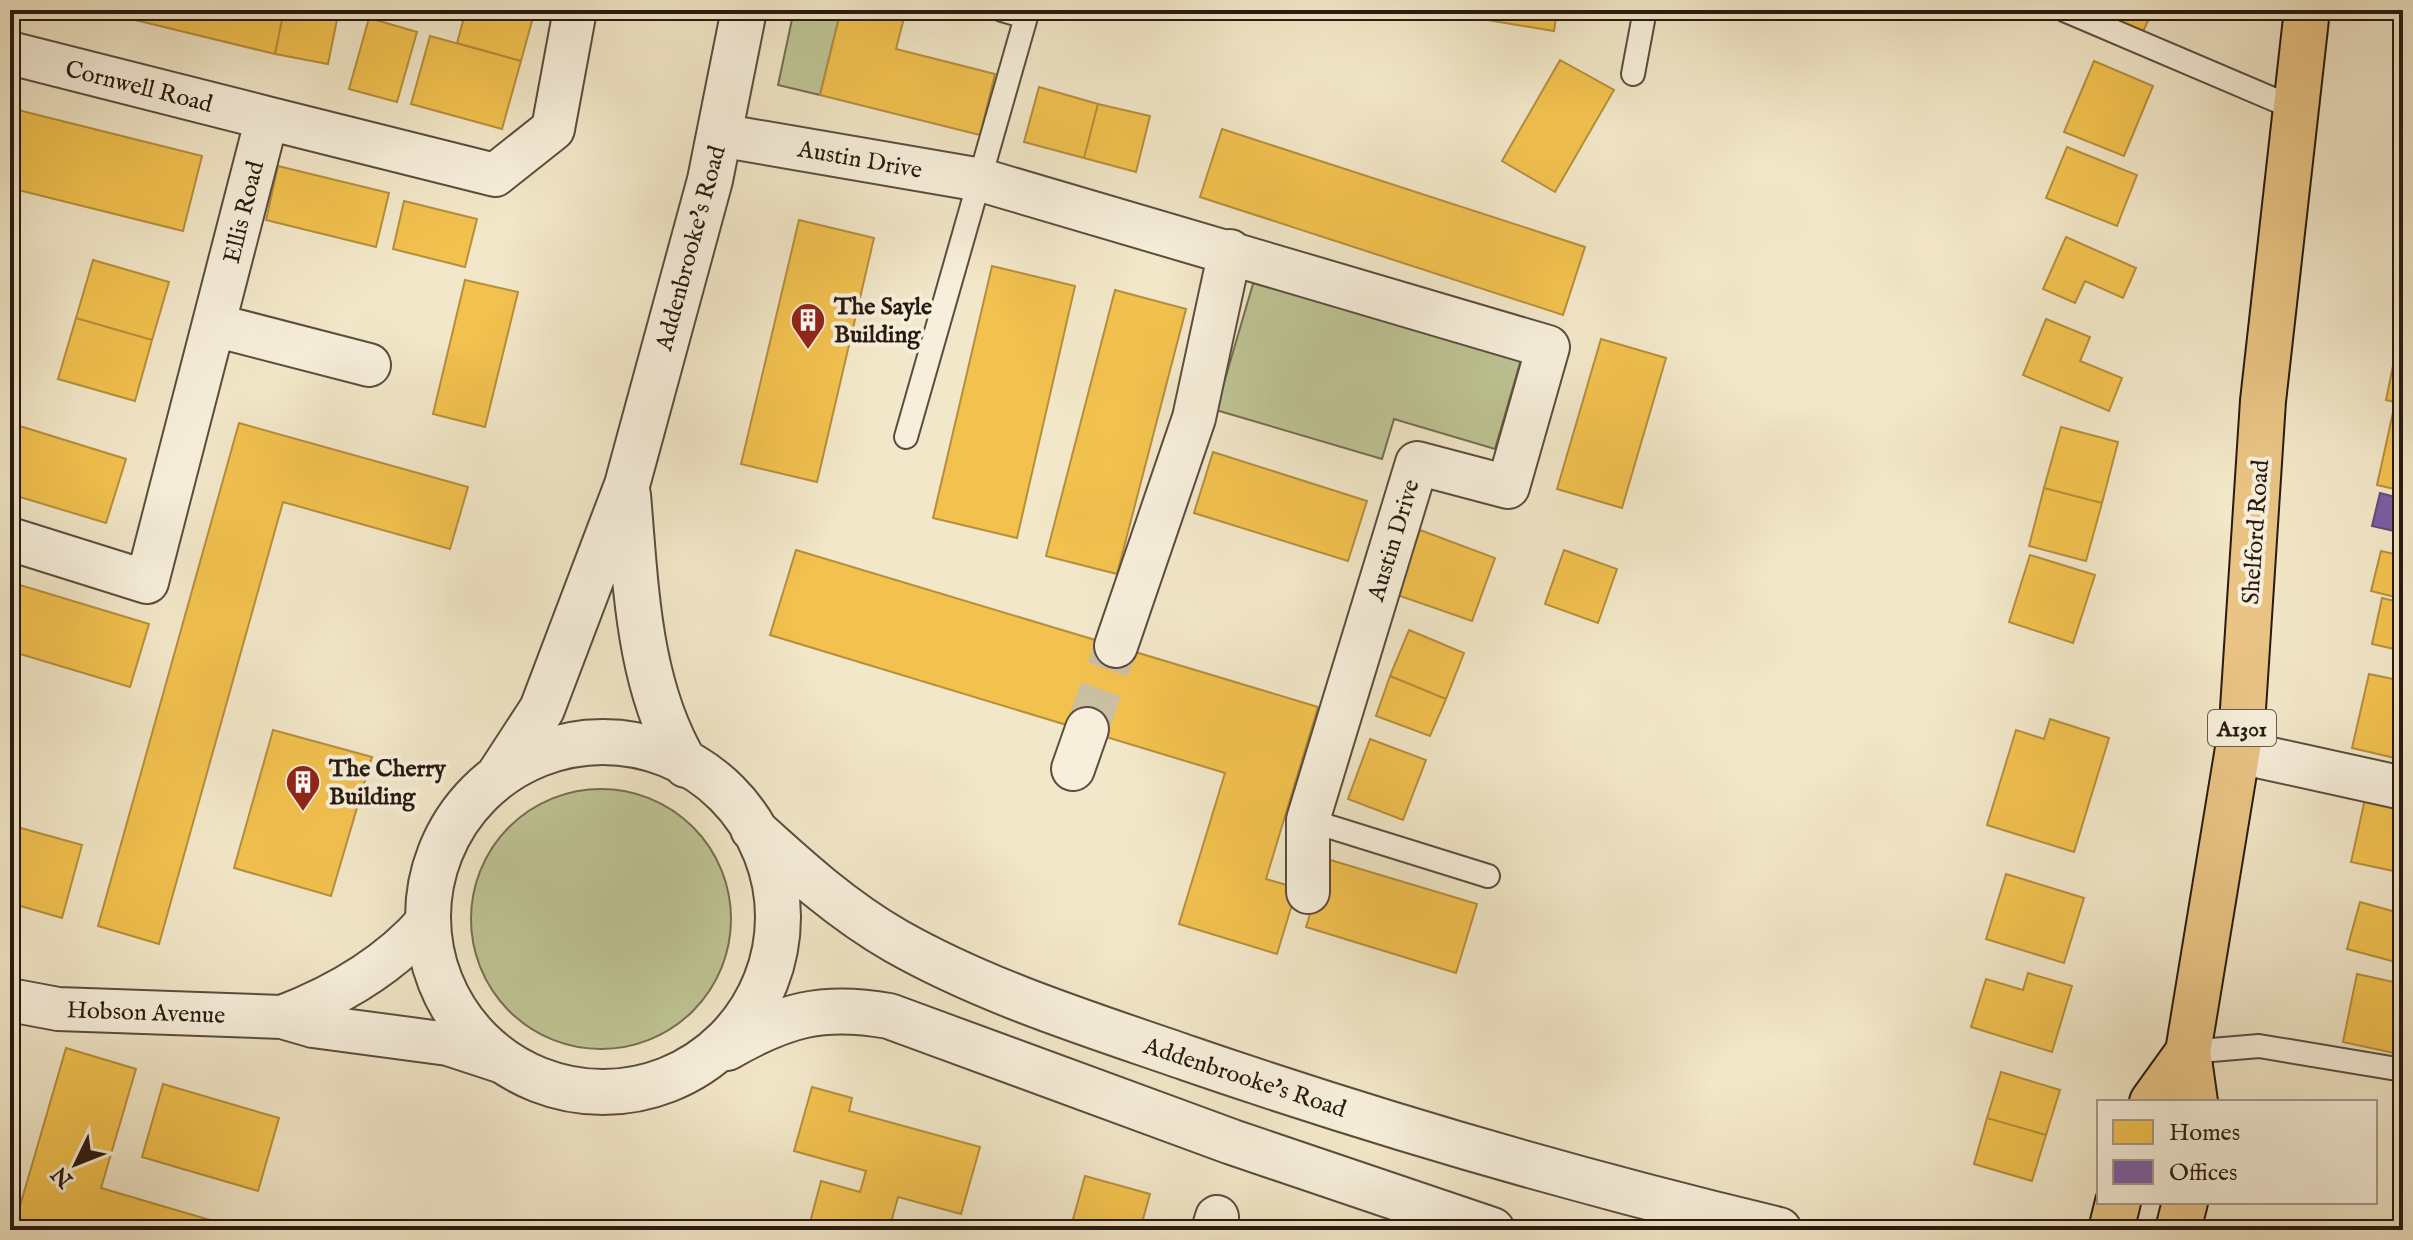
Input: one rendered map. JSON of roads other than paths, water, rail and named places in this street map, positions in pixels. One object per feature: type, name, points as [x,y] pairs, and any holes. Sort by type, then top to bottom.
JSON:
[{"type":"main road","name":"Shelford Road","points":[[2195,1100],[2188,1052],[2239,752],[2263,401],[2307,10]]},
{"type":"main road","name":"Shelford Road","points":[[2153,1100],[2188,1052]]},
{"type":"main road","points":[[2111,1230],[2118,1204]]},
{"type":"main road","points":[[2178,1230],[2184,1204]]},
{"type":"street","points":[[267,118],[495,175],[553,129],[575,10]]},
{"type":"street","name":"Addenbrooke's Road","points":[[496,780],[542,709],[627,485],[719,135],[744,10]]},
{"type":"street","name":"Cornwell Road","points":[[10,53],[267,118]]},
{"type":"street","name":"Ellis Road","points":[[10,539],[147,582],[267,118]]},
{"type":"street","name":"Austin Drive","points":[[719,135],[981,180],[1548,347],[1508,487],[1417,463],[1308,820],[1308,892]]},
{"type":"street","points":[[1116,646],[1194,418],[1230,251]]},
{"type":"street","points":[[214,325],[369,365]]},
{"type":"street","name":"Addenbrooke's Road","points":[[627,485],[641,638],[666,732],[686,765]]},
{"type":"street","points":[[1073,769],[1087,729]]},
{"type":"street","points":[[700,1062],[749,1010],[777,957],[781,911],[775,869],[753,829],[721,793],[686,765],[646,741],[597,738],[550,749],[496,780],[449,835],[434,876],[428,921],[433,964],[469,1034],[506,1063],[577,1091],[611,1094],[640,1091],[700,1062],[773,1021],[855,1010],[889,1016],[1232,1142],[1492,1230]]},
{"type":"street","points":[[2239,752],[2403,788]]},
{"type":"street","name":"Addenbrooke's Road","points":[[753,829],[823,893],[896,941],[991,987],[1254,1081],[1439,1140],[1621,1192],[1779,1230]]},
{"type":"street","name":"Hobson Avenue","points":[[282,1017],[325,1001],[397,953],[428,921]]},
{"type":"street","name":"Hobson Avenue","points":[[10,1000],[58,1009],[282,1017],[313,1026],[448,1044],[506,1063]]},
{"type":"lane","points":[[906,437],[1026,17],[1002,10]]},
{"type":"lane","points":[[1633,74],[1645,10]]},
{"type":"lane","points":[[2064,10],[2294,108]]},
{"type":"lane","points":[[1308,820],[1488,876]]},
{"type":"lane","points":[[2188,1052],[2259,1046],[2403,1070]]},
{"type":"tunnel","points":[[1087,729],[1116,646]]},
{"type":"place","name":"The Sayle Building","points":[[808,351]]},
{"type":"place","name":"The Cherry Building","points":[[303,813]]}]
